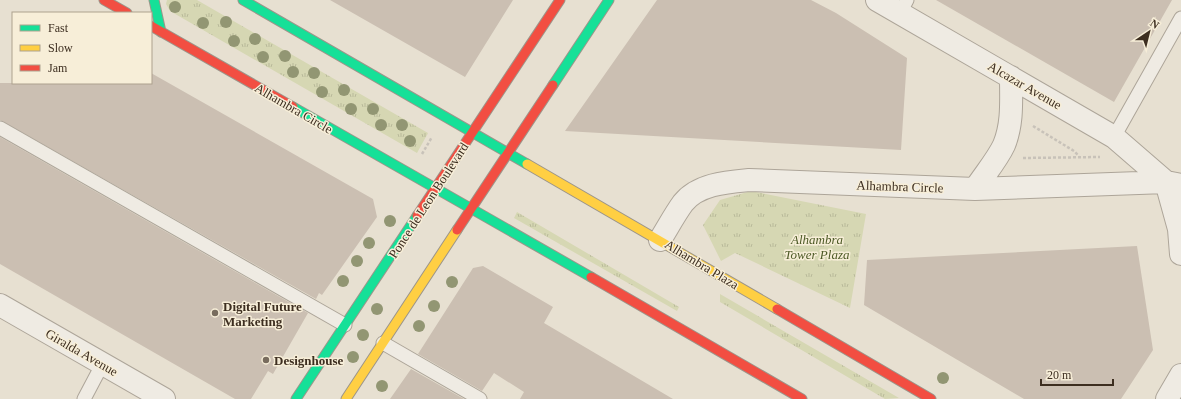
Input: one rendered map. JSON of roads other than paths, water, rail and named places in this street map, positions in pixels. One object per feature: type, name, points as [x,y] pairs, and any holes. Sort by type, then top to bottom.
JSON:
[{"type":"street","points":[[104,0],[125,12]]},
{"type":"street","points":[[154,0],[161,32]]},
{"type":"street","points":[[243,0],[473,131]]},
{"type":"street","name":"Ponce de Leon Boulevard","points":[[296,399],[560,0]]},
{"type":"street","points":[[346,399],[609,0]]},
{"type":"street","name":"Alcazar Avenue","points":[[877,0],[904,6],[1011,77],[1114,137],[1176,181]]},
{"type":"street","name":"Alhambra Circle","points":[[152,27],[436,189]]},
{"type":"street","points":[[975,189],[1000,151],[1009,131],[1011,113],[1011,77]]},
{"type":"street","name":"Alhambra Plaza","points":[[473,131],[931,399]]},
{"type":"street","name":"Alhambra Circle","points":[[660,240],[684,202],[704,188],[727,182],[749,180],[975,189],[1176,181]]},
{"type":"street","points":[[1176,181],[1181,254]]},
{"type":"street","points":[[436,189],[802,399]]},
{"type":"street","name":"Giralda Avenue","points":[[1,308],[103,363],[164,399]]},
{"type":"street","points":[[1167,399],[1181,375]]},
{"type":"lane","points":[[1114,137],[1181,18]]},
{"type":"lane","points":[[0,128],[345,325]]},
{"type":"lane","points":[[383,343],[480,399]]},
{"type":"lane","points":[[84,399],[103,363]]},
{"type":"place","name":"Digital Future Marketing","points":[[215,313]]},
{"type":"place","name":"Designhouse","points":[[266,360]]},
{"type":"park label","name":"Alhambra Tower Plaza","points":[[817,246]]}]
